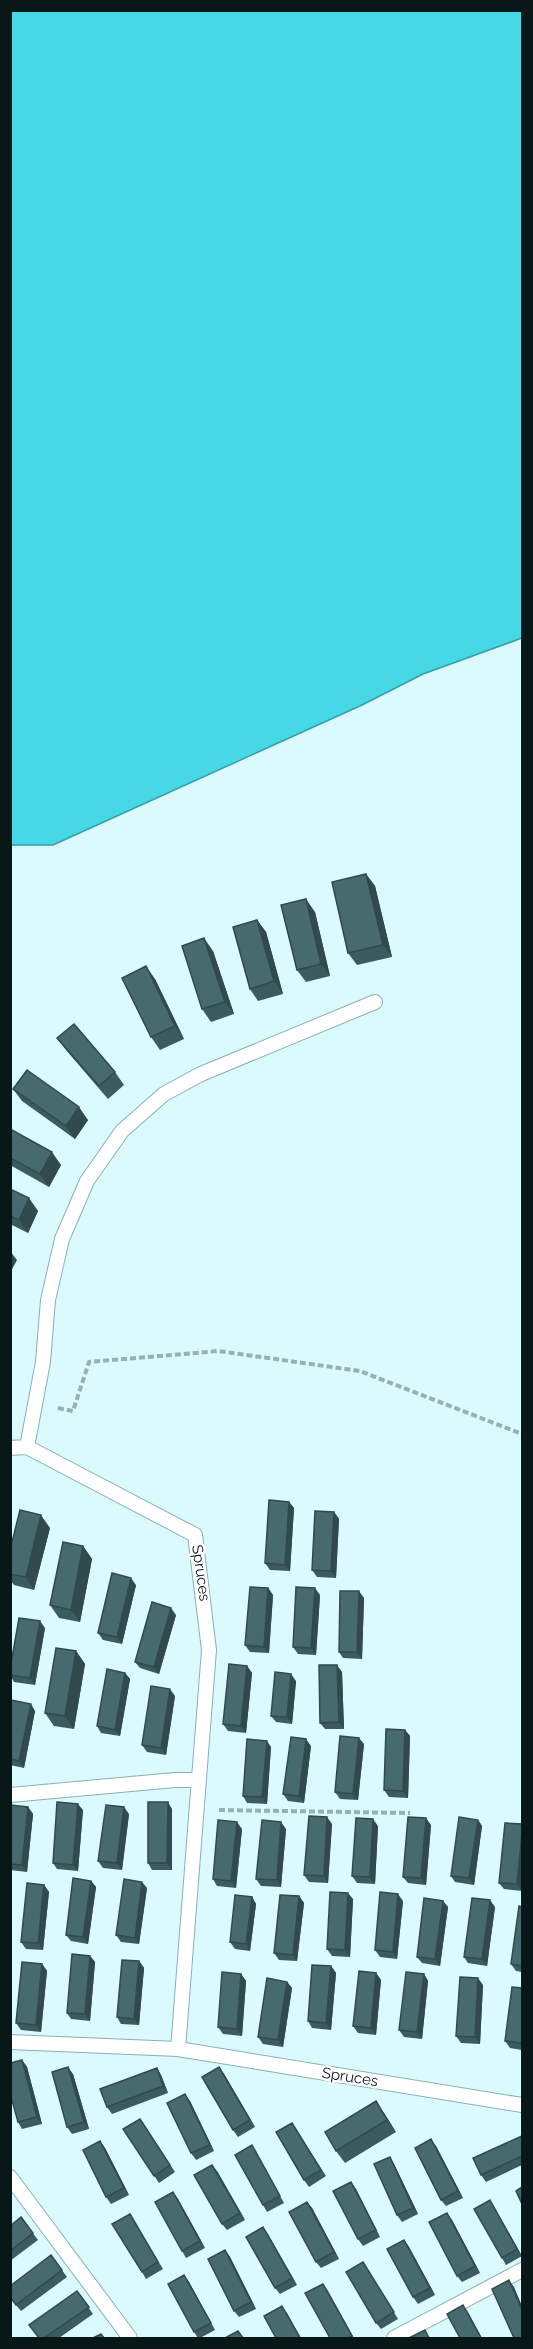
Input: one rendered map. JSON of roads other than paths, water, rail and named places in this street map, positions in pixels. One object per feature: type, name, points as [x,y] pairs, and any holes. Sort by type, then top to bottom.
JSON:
[{"type":"lane","points":[[10,1448],[27,1447],[43,1362],[48,1300],[62,1239],[87,1181],[122,1131],[164,1094],[201,1074],[375,1002]]},
{"type":"lane","name":"Spruces","points":[[27,1447],[195,1535],[209,1650],[178,2049]]},
{"type":"lane","points":[[10,1795],[175,1780],[199,1780]]},
{"type":"lane","name":"Spruces","points":[[10,2042],[178,2049],[522,2105]]},
{"type":"lane","points":[[10,2177],[130,2338]]},
{"type":"lane","points":[[394,2338],[522,2270]]},
{"type":"water","points":[[11,10],[522,11],[522,638],[423,674],[362,705],[53,845],[11,845]]}]
